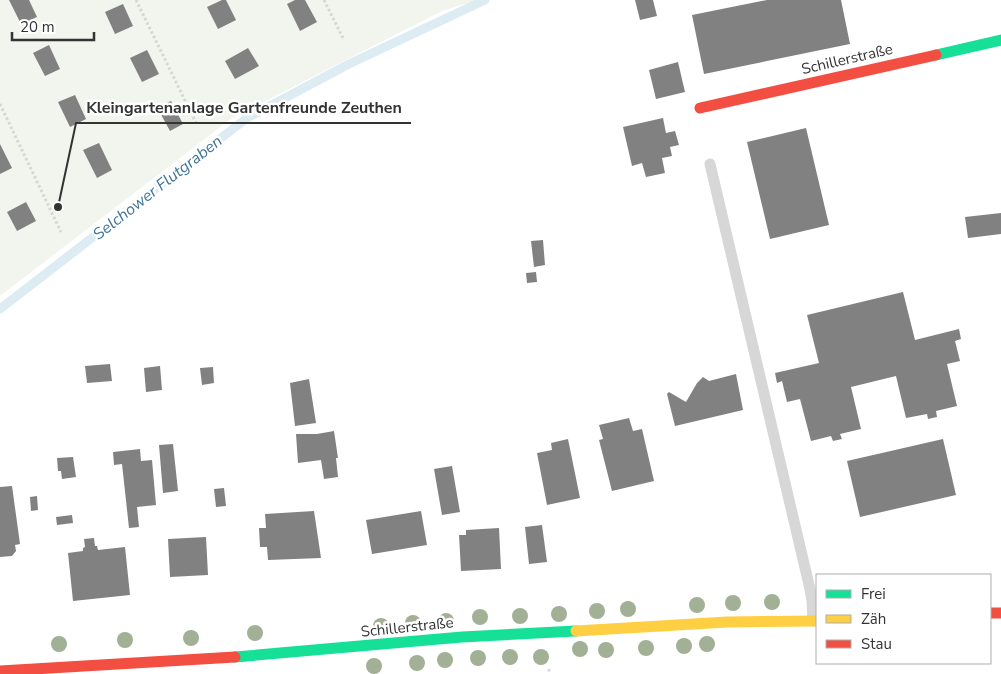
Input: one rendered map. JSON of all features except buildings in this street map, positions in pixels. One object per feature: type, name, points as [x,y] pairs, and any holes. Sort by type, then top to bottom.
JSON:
[{"type":"street","name":"Schillerstraße","points":[[700,108],[1001,40]]},
{"type":"street","name":"Schillerstraße","points":[[0,671],[291,653],[471,636],[727,622],[815,621]]},
{"type":"lane","points":[[710,164],[812,601],[815,621]]},
{"type":"path","points":[[136,0],[197,125]]},
{"type":"path","points":[[324,0],[343,38]]},
{"type":"path","points":[[0,104],[61,232]]},
{"type":"path","points":[[549,669],[549,674]]},
{"type":"shaded area","points":[[0,0],[478,0],[442,11],[232,118],[0,296]]},
{"type":"waterway","name":"Selchower Flutgraben","points":[[0,309],[247,118],[349,64],[485,0]]},
{"type":"traffic: fast","points":[[936,55],[1001,40]]},
{"type":"traffic: fast","points":[[235,657],[462,637],[576,631]]},
{"type":"traffic: slow","points":[[576,631],[727,622],[816,621]]},
{"type":"traffic: jam","points":[[700,108],[936,55]]},
{"type":"traffic: jam","points":[[991,613],[1001,613]]},
{"type":"traffic: jam","points":[[0,671],[235,657]]},
{"type":"place","name":"Kleingartenanlage Gartenfreunde Zeuthen","points":[[58,207]]}]
